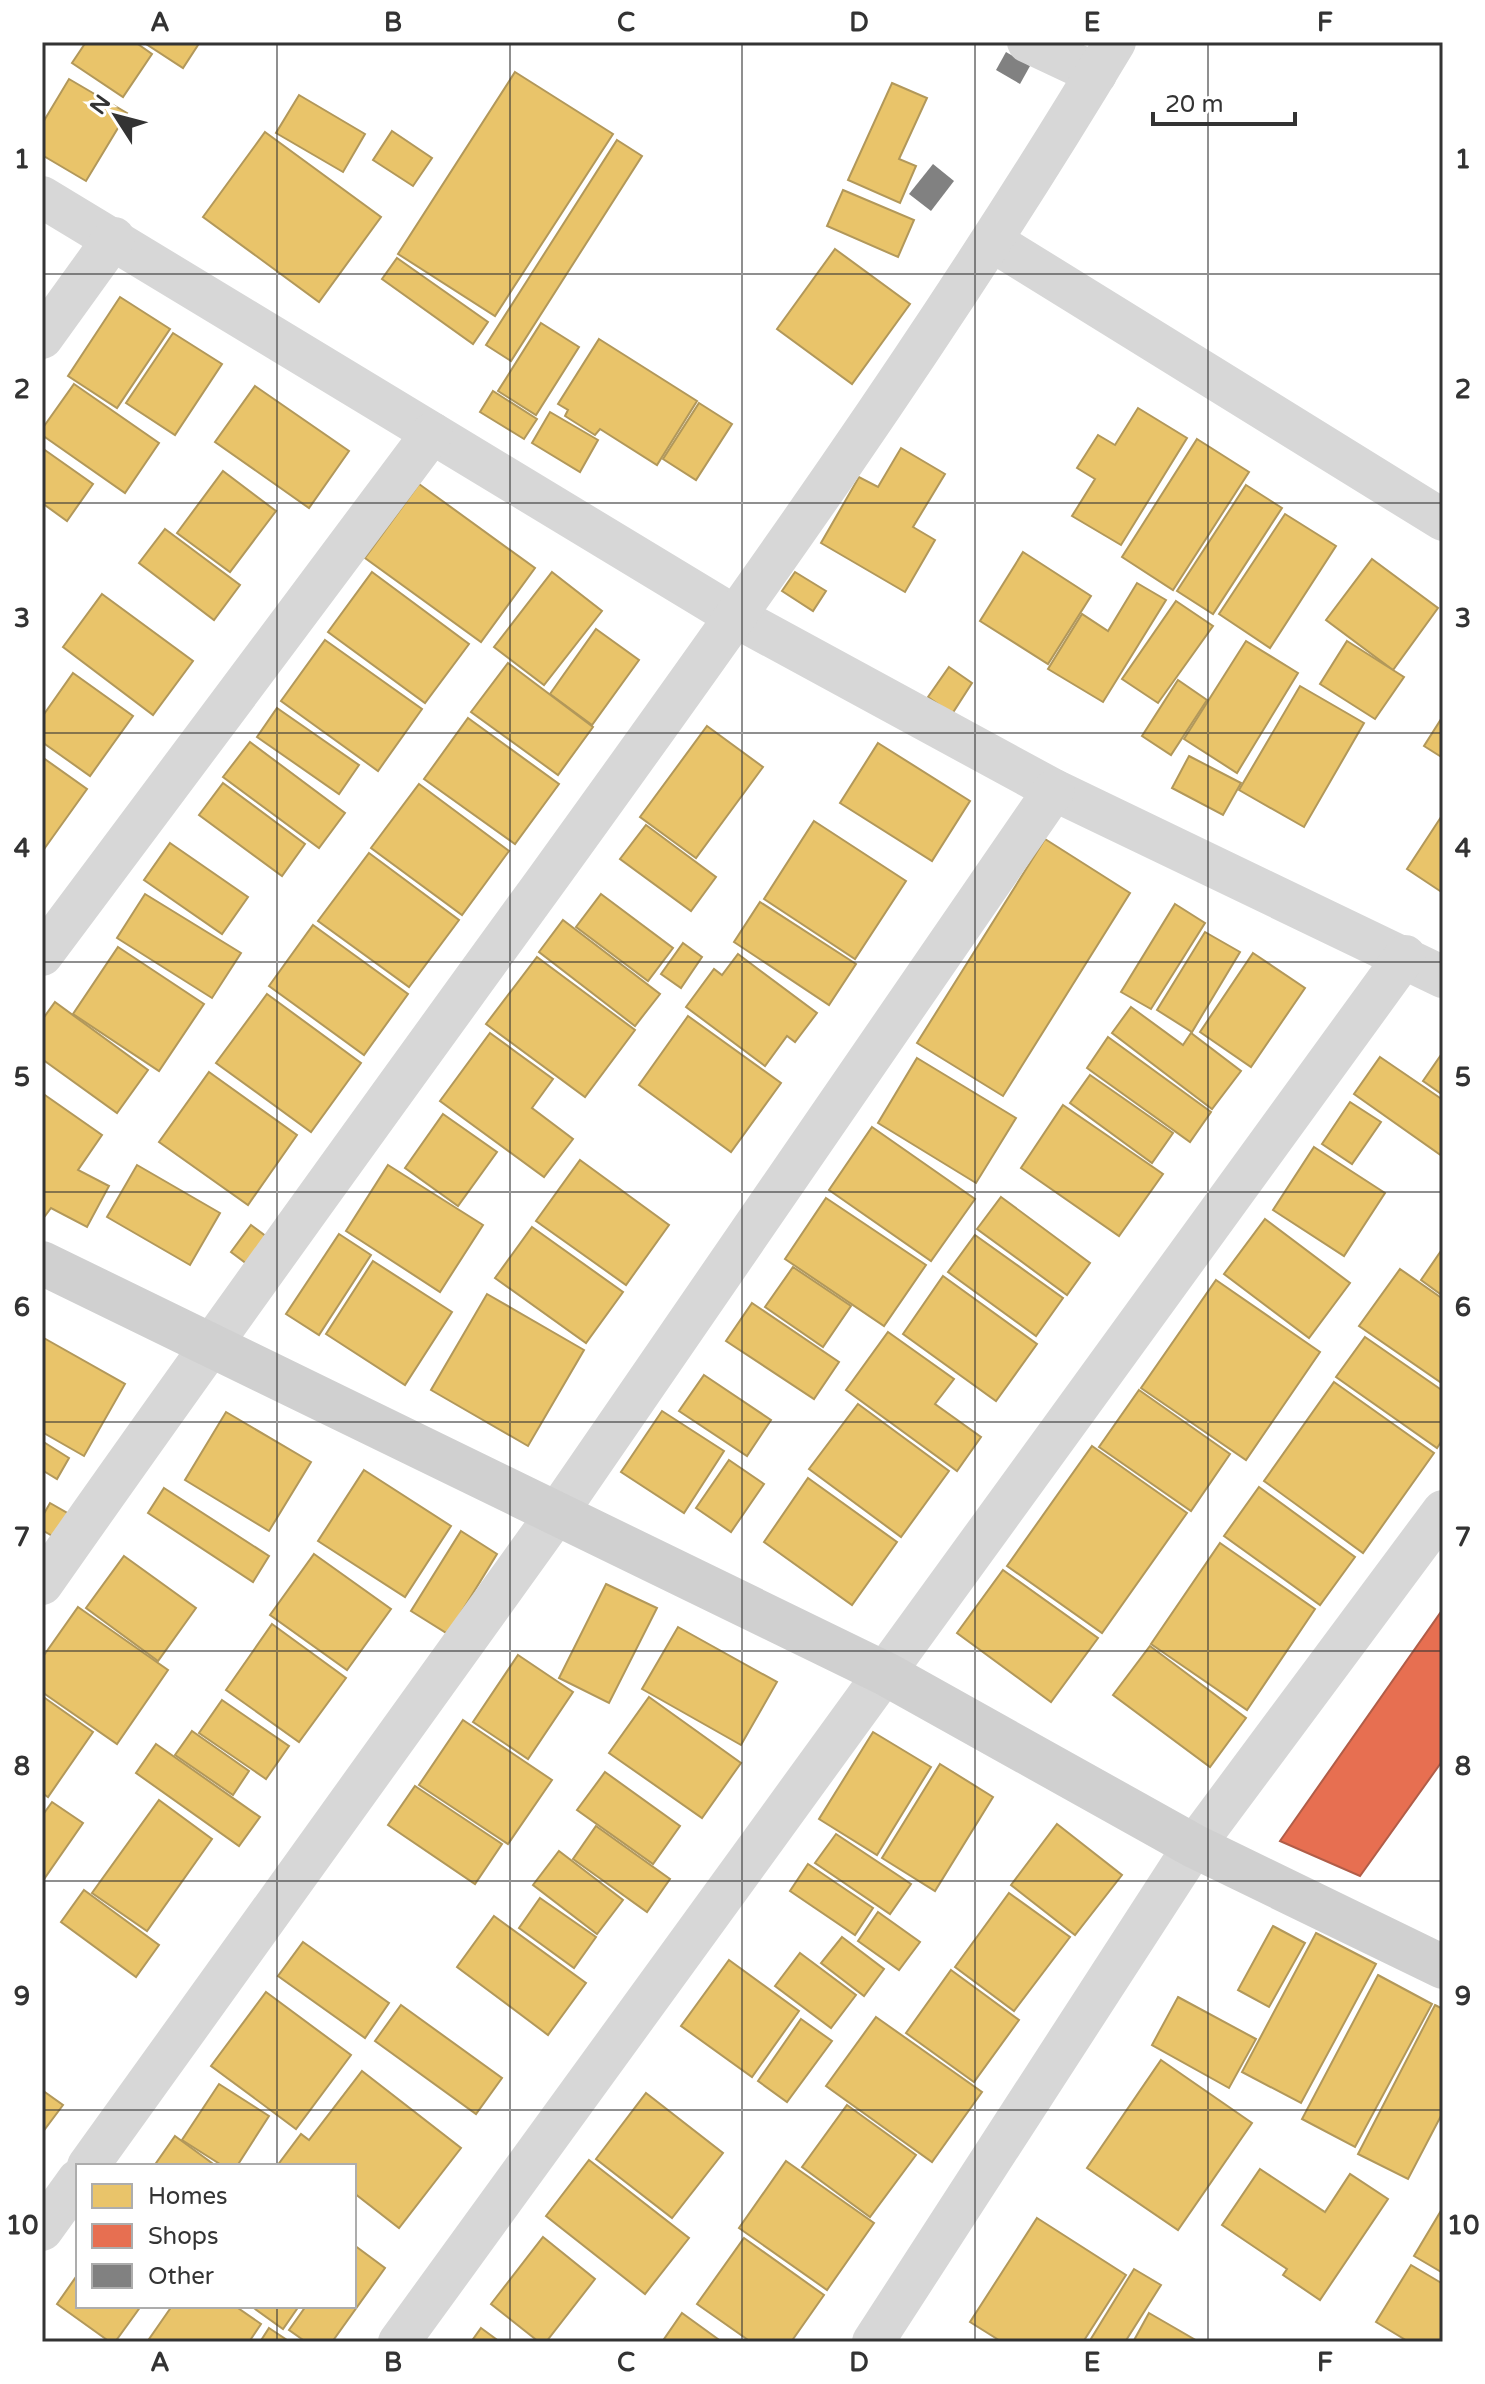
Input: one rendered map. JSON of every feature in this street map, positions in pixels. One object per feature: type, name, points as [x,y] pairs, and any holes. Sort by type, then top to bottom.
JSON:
[{"type":"street","points":[[42,1584],[210,1344],[736,617],[992,241],[1106,58],[1028,42]]},
{"type":"street","points":[[42,197],[736,617],[1054,790],[1405,956],[1443,977]]},
{"type":"street","points":[[42,338],[114,238]]},
{"type":"street","points":[[992,241],[1443,520]]},
{"type":"street","points":[[42,955],[432,433]]},
{"type":"street","points":[[89,2164],[557,1513],[1054,790]]},
{"type":"street","points":[[399,2342],[1405,956]]},
{"type":"street","points":[[42,1263],[886,1674],[1194,1846],[1443,1967]]},
{"type":"street","points":[[873,2342],[1194,1846],[1443,1511]]},
{"type":"street","points":[[42,2230],[76,2183]]},
{"type":"building: Homes","points":[[86,42],[135,42],[152,54],[123,97],[72,63]]},
{"type":"building: Homes","points":[[143,42],[200,42],[183,68]]},
{"type":"building: Homes","points":[[515,72],[613,134],[495,316],[398,254]]},
{"type":"building: Homes","points":[[69,79],[127,113],[86,181],[42,155],[42,124]]},
{"type":"building: Homes","points":[[892,83],[927,98],[899,159],[916,166],[900,203],[848,180]]},
{"type":"building: Homes","points":[[299,95],[365,134],[343,172],[276,133]]},
{"type":"building: Homes","points":[[392,131],[432,158],[413,186],[373,160]]},
{"type":"building: Homes","points":[[265,132],[381,217],[319,302],[203,217]]},
{"type":"building: Homes","points":[[617,140],[642,156],[511,361],[486,345]]},
{"type":"building: Homes","points":[[843,190],[914,220],[898,257],[827,226]]},
{"type":"building: Homes","points":[[835,249],[910,304],[852,384],[777,329]]},
{"type":"building: Homes","points":[[397,258],[488,322],[473,344],[382,279]]},
{"type":"building: Homes","points":[[120,297],[170,329],[117,408],[68,376]]},
{"type":"building: Homes","points":[[541,323],[579,347],[536,415],[498,391]]},
{"type":"building: Homes","points":[[173,333],[222,364],[175,435],[126,403]]},
{"type":"building: Homes","points":[[599,339],[697,401],[657,465],[600,429],[595,435],[565,416],[568,410],[558,404]]},
{"type":"building: Homes","points":[[74,384],[159,443],[125,493],[42,435],[42,429]]},
{"type":"building: Homes","points":[[255,386],[349,451],[309,508],[215,442]]},
{"type":"building: Homes","points":[[493,391],[537,419],[524,439],[480,412]]},
{"type":"building: Homes","points":[[699,403],[732,424],[696,480],[663,459]]},
{"type":"building: Homes","points":[[1138,408],[1187,438],[1121,545],[1072,516],[1095,479],[1077,468],[1098,435],[1115,445]]},
{"type":"building: Homes","points":[[550,412],[598,440],[580,472],[532,443]]},
{"type":"building: Homes","points":[[1197,439],[1249,472],[1173,590],[1122,557]]},
{"type":"building: Homes","points":[[42,448],[93,484],[67,521],[42,503]]},
{"type":"building: Homes","points":[[901,448],[945,474],[913,527],[935,540],[905,592],[821,543],[859,477],[878,487]]},
{"type":"building: Homes","points":[[223,471],[276,511],[230,572],[177,533]]},
{"type":"building: Homes","points":[[419,484],[535,568],[481,642],[365,558]]},
{"type":"building: Homes","points":[[1246,485],[1282,508],[1213,614],[1177,591]]},
{"type":"building: Homes","points":[[1285,514],[1336,546],[1270,648],[1219,614]]},
{"type":"building: Homes","points":[[165,529],[240,585],[214,620],[139,563]]},
{"type":"building: Homes","points":[[1023,552],[1091,596],[1048,664],[980,621]]},
{"type":"building: Homes","points":[[1372,559],[1438,608],[1393,670],[1326,620]]},
{"type":"building: Homes","points":[[372,572],[469,644],[425,703],[328,632]]},
{"type":"building: Homes","points":[[552,572],[602,611],[544,685],[494,647]]},
{"type":"building: Homes","points":[[795,572],[826,591],[813,611],[782,591]]},
{"type":"building: Homes","points":[[1137,583],[1166,600],[1103,702],[1048,669],[1082,614],[1108,631]]},
{"type":"building: Homes","points":[[102,594],[193,661],[153,715],[63,647]]},
{"type":"building: Homes","points":[[1176,601],[1213,626],[1158,703],[1122,679]]},
{"type":"building: Homes","points":[[596,629],[639,660],[592,725],[550,694]]},
{"type":"building: Homes","points":[[325,640],[422,709],[378,771],[281,701]]},
{"type":"building: Homes","points":[[1246,641],[1298,673],[1237,773],[1184,739]]},
{"type":"building: Homes","points":[[1347,641],[1404,677],[1375,719],[1320,684]]},
{"type":"building: Homes","points":[[508,663],[593,727],[558,775],[471,712]]},
{"type":"building: Homes","points":[[949,667],[972,683],[952,714],[928,697]]},
{"type":"building: Homes","points":[[73,673],[133,716],[90,776],[42,742],[42,717]]},
{"type":"building: Homes","points":[[1178,680],[1207,700],[1171,755],[1142,736]]},
{"type":"building: Homes","points":[[1300,686],[1364,723],[1304,827],[1239,790]]},
{"type":"building: Homes","points":[[277,708],[359,765],[339,794],[257,737]]},
{"type":"building: Homes","points":[[1443,716],[1443,758],[1424,746]]},
{"type":"building: Homes","points":[[468,718],[559,784],[515,844],[424,779]]},
{"type":"building: Homes","points":[[707,726],[763,767],[696,858],[640,817]]},
{"type":"building: Homes","points":[[250,742],[345,813],[319,848],[223,777]]},
{"type":"building: Homes","points":[[878,743],[970,801],[932,861],[840,803]]},
{"type":"building: Homes","points":[[1189,756],[1241,783],[1223,815],[1172,788]]},
{"type":"building: Homes","points":[[42,757],[87,789],[42,852]]},
{"type":"building: Homes","points":[[223,783],[305,844],[282,876],[199,815]]},
{"type":"building: Homes","points":[[419,784],[509,851],[462,915],[371,848]]},
{"type":"building: Homes","points":[[1443,814],[1443,893],[1407,869]]},
{"type":"building: Homes","points":[[814,821],[906,881],[855,959],[764,899]]},
{"type":"building: Homes","points":[[646,825],[716,877],[691,911],[620,859]]},
{"type":"building: Homes","points":[[1045,839],[1130,893],[1003,1096],[917,1043]]},
{"type":"building: Homes","points":[[170,843],[248,897],[222,934],[144,880]]},
{"type":"building: Homes","points":[[369,853],[459,920],[409,987],[318,921]]},
{"type":"building: Homes","points":[[145,894],[241,953],[212,998],[117,938]]},
{"type":"building: Homes","points":[[601,894],[673,948],[648,981],[576,927]]},
{"type":"building: Homes","points":[[760,902],[856,964],[829,1005],[734,942]]},
{"type":"building: Homes","points":[[1175,904],[1205,923],[1151,1009],[1121,992]]},
{"type":"building: Homes","points":[[563,920],[660,994],[635,1026],[539,952]]},
{"type":"building: Homes","points":[[313,925],[408,994],[364,1055],[269,986]]},
{"type":"building: Homes","points":[[1205,932],[1240,952],[1192,1032],[1157,1010]]},
{"type":"building: Homes","points":[[683,943],[702,957],[681,988],[661,974]]},
{"type":"building: Homes","points":[[118,947],[204,1004],[159,1071],[73,1014]]},
{"type":"building: Homes","points":[[1253,953],[1305,988],[1251,1067],[1200,1032]]},
{"type":"building: Homes","points":[[738,954],[817,1013],[795,1042],[787,1036],[765,1066],[686,1007],[714,969],[722,975]]},
{"type":"building: Homes","points":[[537,957],[635,1030],[585,1097],[486,1024]]},
{"type":"building: Homes","points":[[267,994],[361,1063],[311,1132],[216,1063]]},
{"type":"building: Homes","points":[[55,1002],[148,1070],[117,1113],[42,1059],[42,1020]]},
{"type":"building: Homes","points":[[1131,1007],[1183,1045],[1191,1033],[1241,1071],[1212,1109],[1112,1033]]},
{"type":"building: Homes","points":[[688,1016],[781,1083],[731,1152],[639,1085]]},
{"type":"building: Homes","points":[[490,1033],[553,1079],[532,1108],[573,1139],[544,1177],[440,1101]]},
{"type":"building: Homes","points":[[1108,1037],[1211,1112],[1190,1142],[1087,1068]]},
{"type":"building: Homes","points":[[1443,1052],[1443,1095],[1423,1081]]},
{"type":"building: Homes","points":[[1380,1057],[1443,1100],[1442,1156],[1354,1094]]},
{"type":"building: Homes","points":[[917,1058],[1016,1118],[976,1183],[878,1123]]},
{"type":"building: Homes","points":[[209,1072],[297,1135],[248,1205],[159,1142]]},
{"type":"building: Homes","points":[[1090,1075],[1173,1133],[1152,1163],[1070,1103]]},
{"type":"building: Homes","points":[[42,1093],[102,1135],[78,1170],[109,1186],[87,1227],[51,1208],[42,1220]]},
{"type":"building: Homes","points":[[1350,1102],[1381,1122],[1352,1164],[1322,1144]]},
{"type":"building: Homes","points":[[1063,1105],[1163,1174],[1119,1236],[1021,1168]]},
{"type":"building: Homes","points":[[443,1114],[497,1152],[458,1206],[405,1168]]},
{"type":"building: Homes","points":[[872,1127],[975,1199],[931,1261],[829,1190]]},
{"type":"building: Homes","points":[[1314,1147],[1385,1193],[1344,1256],[1273,1210]]},
{"type":"building: Homes","points":[[580,1160],[669,1225],[626,1285],[536,1221]]},
{"type":"building: Homes","points":[[137,1165],[220,1213],[190,1265],[107,1217]]},
{"type":"building: Homes","points":[[388,1165],[483,1225],[440,1292],[346,1231]]},
{"type":"building: Homes","points":[[1001,1197],[1090,1263],[1067,1295],[977,1229]]},
{"type":"building: Homes","points":[[826,1198],[926,1265],[884,1326],[785,1259]]},
{"type":"building: Homes","points":[[1265,1219],[1350,1283],[1309,1338],[1224,1274]]},
{"type":"building: Homes","points":[[251,1225],[271,1240],[251,1267],[231,1252]]},
{"type":"building: Homes","points":[[532,1227],[623,1292],[586,1343],[495,1278]]},
{"type":"building: Homes","points":[[339,1234],[371,1255],[319,1335],[286,1314]]},
{"type":"building: Homes","points":[[975,1235],[1063,1298],[1036,1336],[948,1272]]},
{"type":"building: Homes","points":[[1443,1248],[1443,1296],[1421,1280]]},
{"type":"building: Homes","points":[[373,1261],[452,1312],[405,1385],[326,1334]]},
{"type":"building: Homes","points":[[793,1267],[851,1306],[823,1347],[765,1307]]},
{"type":"building: Homes","points":[[1400,1269],[1443,1299],[1443,1384],[1359,1326]]},
{"type":"building: Homes","points":[[943,1276],[1037,1344],[996,1401],[903,1334]]},
{"type":"building: Homes","points":[[1216,1280],[1320,1352],[1246,1460],[1141,1388]]},
{"type":"building: Homes","points":[[487,1294],[584,1350],[528,1446],[431,1390]]},
{"type":"building: Homes","points":[[752,1303],[839,1362],[814,1399],[726,1341]]},
{"type":"building: Homes","points":[[888,1332],[954,1379],[935,1404],[981,1437],[957,1471],[846,1390]]},
{"type":"building: Homes","points":[[42,1337],[125,1384],[84,1456],[42,1432]]},
{"type":"building: Homes","points":[[1365,1337],[1443,1391],[1443,1439],[1437,1448],[1336,1377]]},
{"type":"building: Homes","points":[[704,1375],[771,1420],[747,1456],[679,1411]]},
{"type":"building: Homes","points":[[1334,1382],[1434,1453],[1363,1553],[1264,1481]]},
{"type":"building: Homes","points":[[1139,1390],[1230,1454],[1191,1511],[1099,1447]]},
{"type":"building: Homes","points":[[858,1404],[949,1471],[901,1537],[809,1469]]},
{"type":"building: Homes","points":[[662,1411],[724,1451],[684,1513],[621,1472]]},
{"type":"building: Homes","points":[[226,1412],[311,1462],[269,1531],[185,1480]]},
{"type":"building: Homes","points":[[42,1441],[69,1458],[57,1479],[42,1470]]},
{"type":"building: Homes","points":[[1092,1446],[1187,1513],[1102,1633],[1007,1566]]},
{"type":"building: Homes","points":[[729,1460],[764,1484],[731,1532],[696,1508]]},
{"type":"building: Homes","points":[[364,1470],[451,1526],[405,1597],[318,1541]]},
{"type":"building: Homes","points":[[808,1478],[897,1542],[852,1605],[764,1542]]},
{"type":"building: Homes","points":[[1259,1487],[1355,1557],[1320,1605],[1224,1536]]},
{"type":"building: Homes","points":[[164,1488],[269,1556],[253,1582],[148,1513]]},
{"type":"building: Homes","points":[[50,1503],[69,1514],[56,1538],[42,1530],[42,1517]]},
{"type":"building: Homes","points":[[461,1531],[497,1554],[448,1634],[411,1611]]},
{"type":"building: Homes","points":[[1220,1543],[1315,1609],[1247,1710],[1151,1644]]},
{"type":"building: Homes","points":[[314,1554],[391,1609],[347,1670],[270,1615]]},
{"type":"building: Homes","points":[[124,1556],[196,1608],[158,1661],[86,1608]]},
{"type":"building: Homes","points":[[1003,1570],[1098,1638],[1051,1702],[957,1633]]},
{"type":"building: Homes","points":[[606,1584],[657,1608],[609,1703],[559,1678]]},
{"type":"building: Homes","points":[[78,1607],[168,1670],[117,1744],[42,1692],[42,1658]]},
{"type":"building: Homes","points":[[272,1624],[346,1678],[299,1742],[226,1690]]},
{"type":"building: Homes","points":[[678,1627],[777,1682],[741,1745],[642,1689]]},
{"type":"building: Homes","points":[[1150,1646],[1246,1718],[1210,1767],[1113,1695]]},
{"type":"building: Homes","points":[[518,1655],[573,1692],[528,1759],[473,1722]]},
{"type":"building: Homes","points":[[42,1696],[93,1732],[48,1797],[42,1793]]},
{"type":"building: Homes","points":[[649,1697],[741,1763],[702,1818],[609,1753]]},
{"type":"building: Homes","points":[[222,1700],[289,1746],[266,1779],[199,1733]]},
{"type":"building: Homes","points":[[463,1720],[552,1780],[508,1844],[419,1785]]},
{"type":"building: Homes","points":[[192,1731],[249,1771],[233,1795],[175,1755]]},
{"type":"building: Homes","points":[[873,1732],[931,1767],[877,1855],[819,1819]]},
{"type":"building: Homes","points":[[156,1744],[260,1817],[239,1846],[136,1773]]},
{"type":"building: Homes","points":[[940,1764],[993,1797],[935,1891],[882,1858]]},
{"type":"building: Homes","points":[[605,1772],[680,1826],[653,1864],[577,1810]]},
{"type":"building: Homes","points":[[415,1786],[502,1844],[475,1884],[388,1825]]},
{"type":"building: Homes","points":[[159,1800],[212,1839],[147,1931],[92,1893]]},
{"type":"building: Homes","points":[[52,1802],[83,1823],[42,1882],[42,1816]]},
{"type":"building: Homes","points":[[1057,1824],[1122,1875],[1075,1935],[1011,1885]]},
{"type":"building: Homes","points":[[596,1826],[670,1879],[647,1912],[573,1859]]},
{"type":"building: Homes","points":[[836,1834],[911,1884],[890,1914],[815,1863]]},
{"type":"building: Homes","points":[[559,1851],[623,1900],[597,1934],[533,1885]]},
{"type":"building: Homes","points":[[808,1864],[873,1908],[855,1935],[790,1891]]},
{"type":"building: Homes","points":[[84,1890],[159,1945],[136,1977],[61,1922]]},
{"type":"building: Homes","points":[[1009,1893],[1070,1937],[1014,2011],[955,1967]]},
{"type":"building: Homes","points":[[540,1898],[596,1937],[574,1968],[519,1928]]},
{"type":"building: Homes","points":[[878,1912],[920,1942],[899,1970],[858,1941]]},
{"type":"building: Homes","points":[[494,1916],[586,1983],[548,2035],[457,1967]]},
{"type":"building: Homes","points":[[1273,1926],[1305,1943],[1269,2007],[1238,1990]]},
{"type":"building: Homes","points":[[1316,1933],[1376,1964],[1301,2103],[1242,2072]]},
{"type":"building: Homes","points":[[842,1937],[884,1969],[864,1996],[821,1963]]},
{"type":"building: Homes","points":[[303,1942],[389,2003],[365,2038],[278,1976]]},
{"type":"building: Homes","points":[[800,1953],[856,1995],[831,2028],[775,1986]]},
{"type":"building: Homes","points":[[729,1960],[799,2011],[752,2077],[681,2026]]},
{"type":"building: Homes","points":[[951,1970],[1019,2020],[974,2082],[906,2033]]},
{"type":"building: Homes","points":[[1378,1975],[1432,2004],[1355,2147],[1302,2119]]},
{"type":"building: Homes","points":[[266,1992],[351,2055],[296,2129],[211,2066]]},
{"type":"building: Homes","points":[[1178,1997],[1256,2039],[1229,2088],[1152,2045]]},
{"type":"building: Homes","points":[[401,2005],[502,2078],[476,2114],[375,2041]]},
{"type":"building: Homes","points":[[1435,2005],[1443,2009],[1443,2112],[1408,2179],[1358,2154]]},
{"type":"building: Homes","points":[[876,2017],[982,2092],[932,2162],[826,2086]]},
{"type":"building: Homes","points":[[801,2019],[832,2041],[787,2102],[758,2081]]},
{"type":"building: Homes","points":[[1161,2060],[1252,2123],[1178,2230],[1087,2168]]},
{"type":"building: Homes","points":[[362,2071],[461,2148],[399,2228],[356,2195],[356,2164],[278,2164],[301,2134],[309,2140]]},
{"type":"building: Homes","points":[[219,2084],[269,2116],[238,2164],[220,2164],[182,2140]]},
{"type":"building: Homes","points":[[42,2090],[63,2105],[42,2133]]},
{"type":"building: Homes","points":[[646,2093],[723,2153],[672,2218],[596,2159]]},
{"type":"building: Homes","points":[[847,2105],[916,2155],[870,2217],[802,2167]]},
{"type":"building: Homes","points":[[175,2136],[213,2164],[155,2164]]},
{"type":"building: Homes","points":[[589,2160],[689,2238],[645,2294],[546,2216]]},
{"type":"building: Homes","points":[[786,2161],[874,2223],[827,2290],[739,2228]]},
{"type":"building: Homes","points":[[1260,2169],[1325,2212],[1350,2174],[1388,2199],[1320,2300],[1283,2275],[1287,2269],[1222,2225]]},
{"type":"building: Homes","points":[[1443,2209],[1443,2273],[1414,2256]]},
{"type":"building: Homes","points":[[1037,2218],[1126,2275],[1083,2342],[1002,2342],[970,2322]]},
{"type":"building: Homes","points":[[543,2237],[595,2279],[546,2342],[539,2342],[491,2304]]},
{"type":"building: Homes","points":[[744,2238],[824,2295],[791,2342],[751,2342],[697,2304]]},
{"type":"building: Homes","points":[[356,2246],[385,2268],[332,2342],[306,2342],[289,2330],[305,2308],[356,2308]]},
{"type":"building: Homes","points":[[1411,2265],[1443,2284],[1443,2342],[1409,2342],[1376,2322]]},
{"type":"building: Homes","points":[[1134,2269],[1161,2285],[1125,2342],[1089,2342]]},
{"type":"building: Homes","points":[[76,2277],[76,2308],[140,2308],[115,2342],[110,2342],[57,2304]]},
{"type":"building: Homes","points":[[171,2308],[238,2308],[261,2324],[249,2342],[147,2342]]},
{"type":"building: Homes","points":[[254,2308],[298,2308],[283,2329]]},
{"type":"building: Homes","points":[[682,2313],[722,2342],[662,2342]]},
{"type":"building: Homes","points":[[1149,2313],[1199,2342],[1133,2342]]},
{"type":"building: Homes","points":[[269,2328],[290,2342],[260,2342]]},
{"type":"building: Homes","points":[[481,2328],[500,2342],[471,2342]]},
{"type":"building: Shops","points":[[1443,1609],[1443,1760],[1360,1876],[1280,1841]]},
{"type":"building: Other","points":[[1006,52],[1030,66],[1020,84],[996,70]]},
{"type":"building: Other","points":[[933,164],[954,181],[931,211],[909,194]]}]
